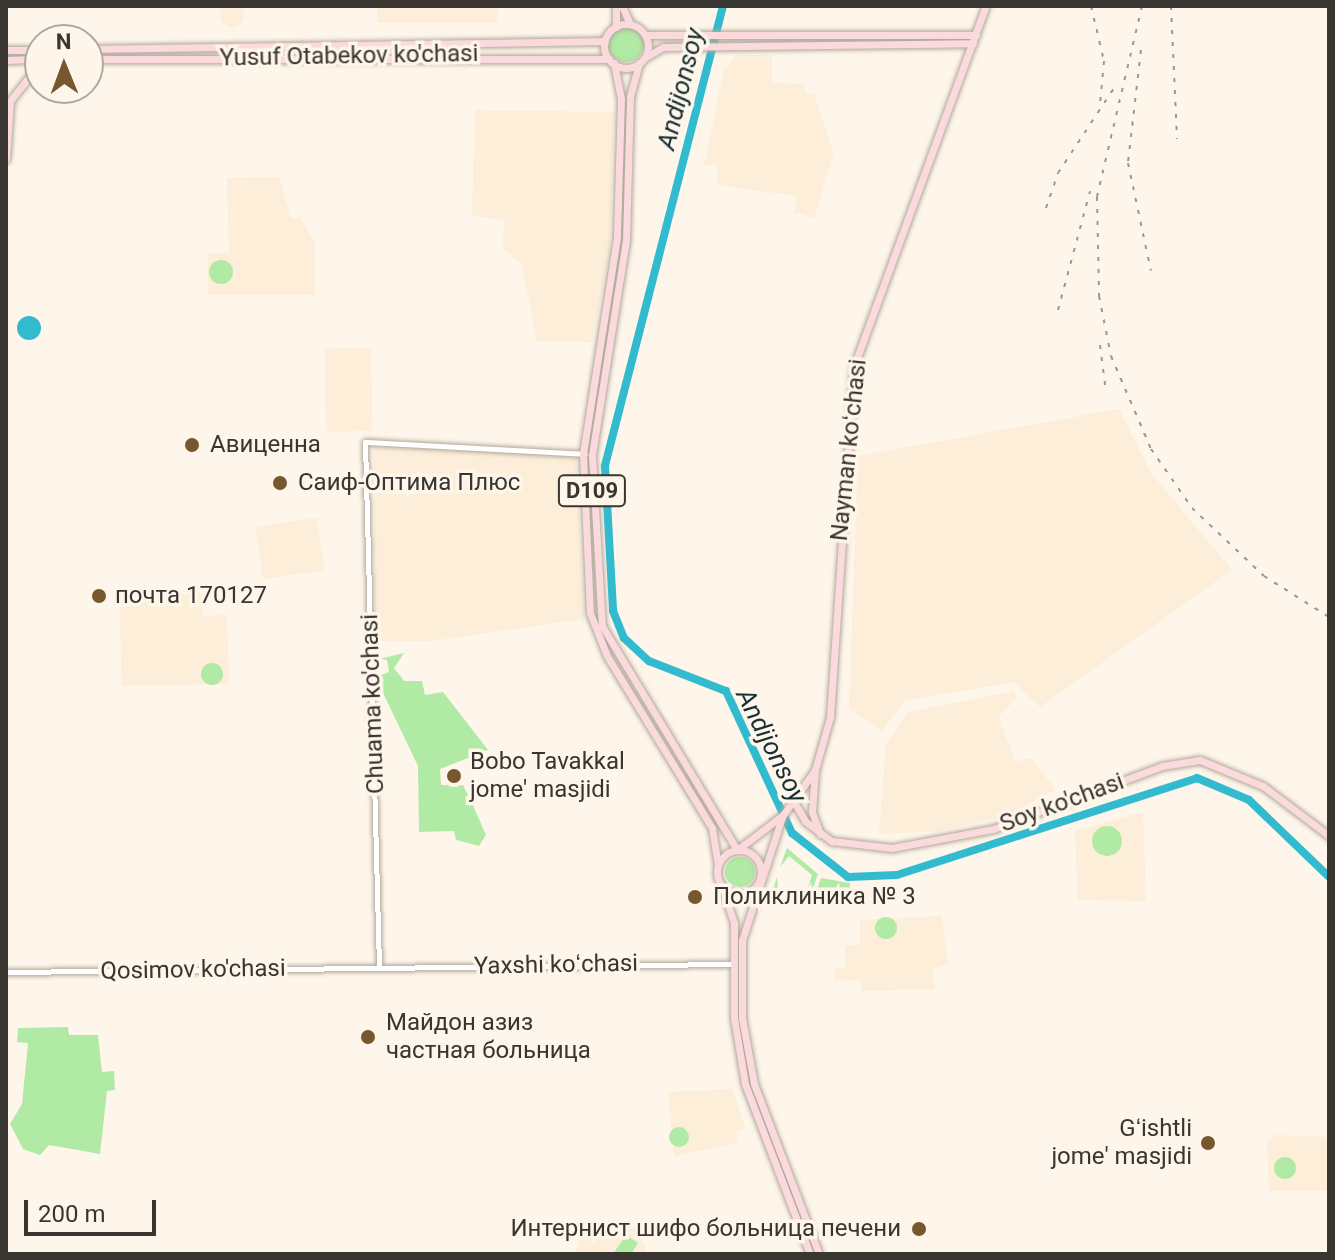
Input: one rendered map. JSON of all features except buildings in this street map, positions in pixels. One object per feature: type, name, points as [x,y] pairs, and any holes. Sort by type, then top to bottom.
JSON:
[{"type":"main road","points":[[619,6],[630,24],[646,35],[699,42]]},
{"type":"main road","points":[[605,41],[616,27],[619,6]]},
{"type":"main road","name":"Nayman koʻchasi","points":[[815,770],[830,717],[854,366],[986,6]]},
{"type":"main road","points":[[616,27],[630,24]]},
{"type":"main road","name":"D109","points":[[646,35],[630,97],[625,252],[588,455],[602,626],[737,850],[757,858],[760,880],[742,940],[745,1043],[810,1254]]},
{"type":"main road","points":[[611,61],[642,60],[657,48],[699,42],[975,39]]},
{"type":"main road","name":"D109","points":[[605,41],[621,99],[617,237],[588,455],[595,632],[712,828],[722,886],[734,923],[733,964],[745,1084],[801,1221],[819,1254]]},
{"type":"main road","name":"Yusuf Otabekov ko'chasi","points":[[104,49],[605,41]]},
{"type":"main road","name":"Yusuf Otabekov ko'chasi","points":[[104,59],[611,61]]},
{"type":"main road","points":[[6,159],[10,101],[24,82]]},
{"type":"main road","name":"Soy ko'chasi","points":[[793,800],[820,834],[857,849],[942,841],[1162,766],[1200,760],[1263,786],[1329,836]]},
{"type":"main road","points":[[722,886],[743,894],[760,880],[783,815],[815,770]]},
{"type":"main road","points":[[815,770],[812,812],[820,834]]},
{"type":"main road","points":[[718,864],[783,815]]},
{"type":"street","name":"Chuama ko'chasi","points":[[379,967],[365,442],[588,455]]},
{"type":"street","name":"Yaxshi koʻchasi","points":[[379,967],[733,964]]},
{"type":"street","name":"Qosimov ko'chasi","points":[[6,972],[379,967]]},
{"type":"shaded area","points":[[232,3],[240,7],[244,15],[240,23],[232,27],[224,23],[220,15],[224,7]]},
{"type":"shaded area","points":[[377,6],[498,6],[498,23],[377,23]]},
{"type":"shaded area","points":[[737,55],[772,55],[772,83],[804,84],[806,94],[814,93],[834,153],[814,218],[794,212],[797,196],[717,185],[717,165],[704,165],[724,70]]},
{"type":"shaded area","points":[[475,110],[614,112],[610,246],[592,342],[537,341],[521,263],[502,248],[505,220],[472,216]]},
{"type":"shaded area","points":[[279,177],[291,218],[300,218],[314,240],[315,295],[208,295],[208,253],[229,253],[227,178]]},
{"type":"shaded area","points":[[371,348],[372,431],[326,432],[325,349]]},
{"type":"shaded area","points":[[1119,409],[1151,473],[1232,570],[1040,707],[1014,682],[905,700],[882,731],[849,709],[858,456]]},
{"type":"shaded area","points":[[374,445],[576,456],[584,619],[432,641],[375,641]]},
{"type":"shaded area","points":[[317,518],[324,570],[263,579],[256,527]]},
{"type":"shaded area","points":[[202,594],[202,616],[227,615],[229,684],[122,686],[119,595]]},
{"type":"shaded area","points":[[1014,691],[1016,699],[999,716],[1015,762],[1031,758],[1056,790],[1005,816],[940,831],[879,834],[886,744],[908,712]]},
{"type":"shaded area","points":[[1143,812],[1146,901],[1078,900],[1075,831]]},
{"type":"shaded area","points":[[942,916],[948,964],[933,969],[935,989],[861,991],[861,980],[835,981],[835,968],[846,967],[845,946],[860,945],[860,920]]},
{"type":"shaded area","points":[[732,1089],[745,1128],[735,1132],[739,1143],[674,1156],[668,1092]]},
{"type":"shaded area","points":[[1275,1135],[1329,1137],[1329,1191],[1269,1191],[1267,1143]]},
{"type":"shaded area","points":[[635,1227],[648,1254],[575,1254],[580,1240]]},
{"type":"green space","points":[[626,26],[639,31],[644,44],[639,57],[626,62],[613,57],[608,44],[613,31]]},
{"type":"green space","points":[[221,260],[230,263],[233,272],[230,281],[221,284],[212,281],[209,272],[212,263]]},
{"type":"green space","points":[[404,653],[394,668],[404,681],[422,681],[425,695],[443,692],[488,750],[440,769],[441,785],[463,785],[486,835],[479,846],[456,840],[454,831],[419,832],[418,766],[383,693],[381,675],[389,672],[387,660],[379,659]]},
{"type":"green space","points":[[212,663],[220,666],[223,674],[220,682],[212,685],[204,682],[201,674],[204,666]]},
{"type":"green space","points":[[1107,826],[1113,827],[1121,835],[1121,847],[1113,855],[1107,856],[1101,855],[1093,847],[1092,841],[1093,835],[1101,827]]},
{"type":"green space","points":[[787,848],[818,874],[811,893],[772,893],[777,877],[778,889],[808,888],[812,875],[789,856],[780,867]]},
{"type":"green space","points":[[740,857],[751,861],[755,872],[751,883],[740,887],[729,883],[725,872],[729,861]]},
{"type":"green space","points":[[821,878],[850,883],[850,896],[815,895]]},
{"type":"green space","points":[[886,917],[894,920],[897,928],[894,936],[886,939],[878,936],[875,928],[878,920]]},
{"type":"green space","points":[[68,1027],[69,1035],[98,1035],[102,1072],[114,1071],[115,1090],[107,1091],[100,1154],[49,1145],[40,1155],[23,1149],[10,1124],[22,1104],[28,1043],[17,1042],[18,1028]]},
{"type":"green space","points":[[679,1127],[686,1130],[689,1137],[686,1144],[679,1147],[672,1144],[669,1137],[672,1130]]},
{"type":"green space","points":[[1285,1157],[1293,1160],[1296,1168],[1293,1176],[1285,1179],[1277,1176],[1274,1168],[1277,1160]]},
{"type":"green space","points":[[626,1235],[638,1243],[631,1254],[613,1254]]},
{"type":"water","points":[[29,316],[38,319],[41,328],[38,337],[29,340],[20,337],[17,328],[20,319]]},
{"type":"waterway","name":"Andijonsoy","points":[[723,6],[605,466],[613,611],[624,638],[649,661],[726,691],[792,833],[848,877],[897,875],[1197,778],[1249,800],[1329,877]]},
{"type":"railway","points":[[1091,6],[1104,61],[1100,104]]},
{"type":"railway","points":[[1142,6],[1097,197],[1099,296],[1111,356],[1151,449],[1192,508],[1264,576],[1329,617]]},
{"type":"railway","points":[[1171,6],[1177,139]]},
{"type":"railway","points":[[1141,50],[1128,163],[1151,271]]},
{"type":"railway","points":[[1046,208],[1058,173],[1114,88]]},
{"type":"railway","points":[[1058,310],[1090,191]]},
{"type":"railway","points":[[1100,345],[1106,392]]},
{"type":"place","name":"Авиценна","points":[[192,445]]},
{"type":"place","name":"Саиф-Оптима Плюс","points":[[280,483]]},
{"type":"place","name":"почта 170127","points":[[99,596]]},
{"type":"place","name":"Bobo Tavakkal jome' masjidi","points":[[454,776]]},
{"type":"place","name":"Поликлиника № 3","points":[[695,897]]},
{"type":"place","name":"Майдон азиз частная больница","points":[[368,1037]]},
{"type":"place","name":"Gʻishtli jome' masjidi","points":[[1208,1143]]},
{"type":"place","name":"Интернист шифо больница печени","points":[[919,1229]]}]
